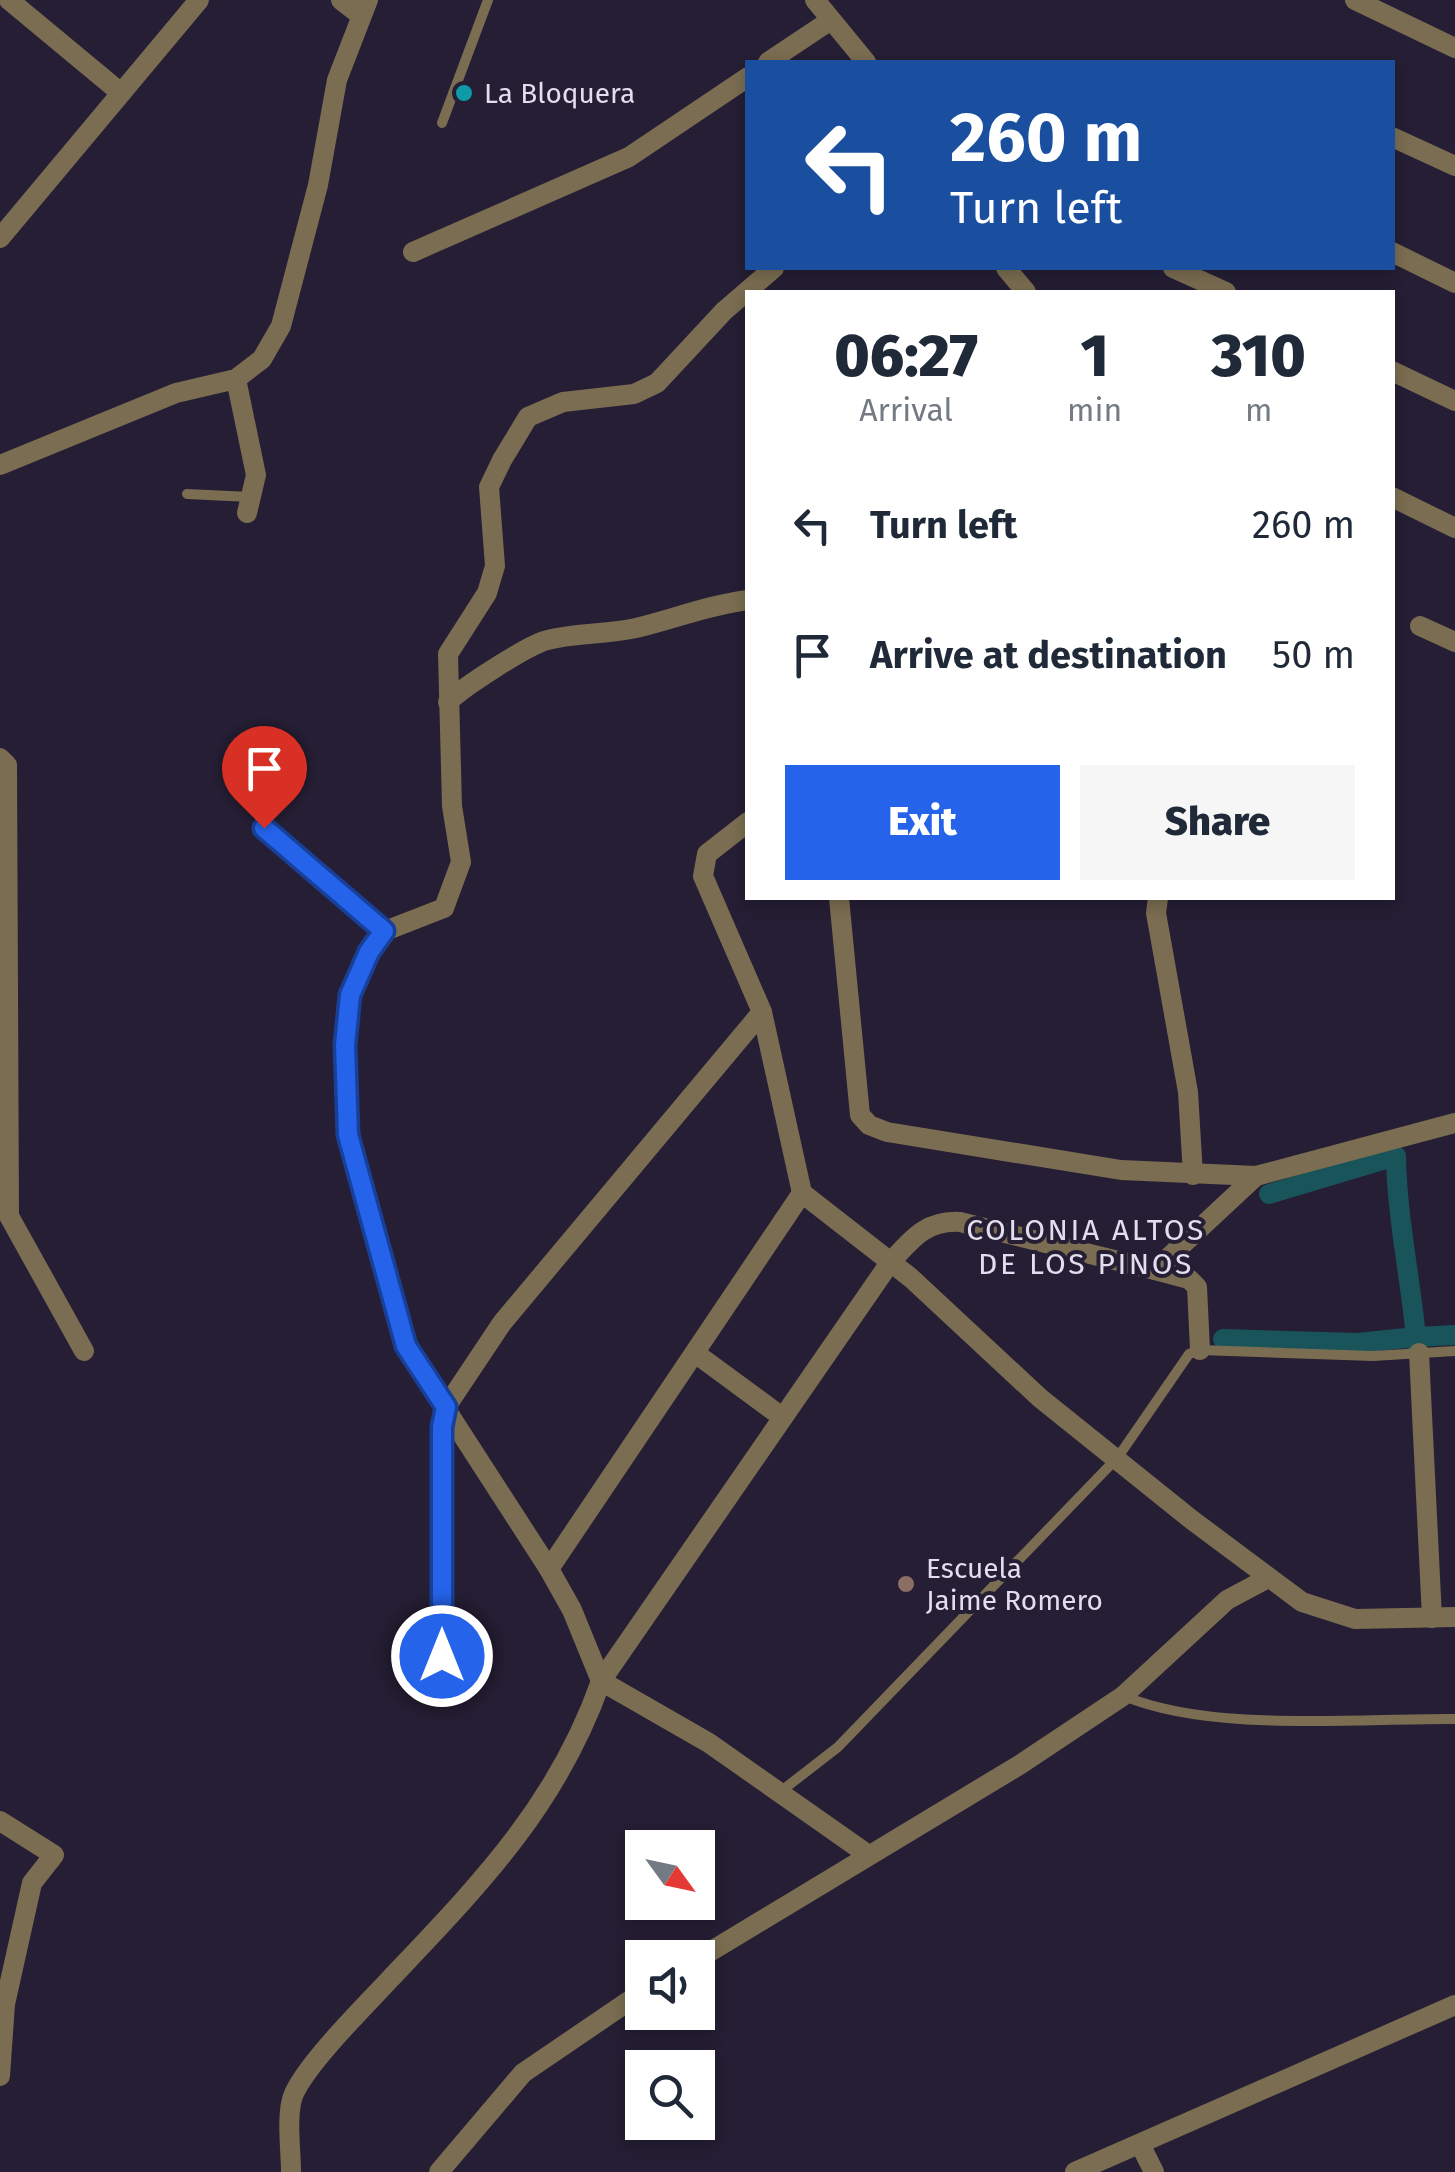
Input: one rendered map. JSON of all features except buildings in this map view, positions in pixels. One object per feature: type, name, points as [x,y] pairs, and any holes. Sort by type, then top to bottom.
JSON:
[{"type":"street","points":[[9,0],[121,93]]},
{"type":"street","points":[[0,238],[199,0]]},
{"type":"street","points":[[0,465],[176,394],[236,379],[262,359],[281,326],[318,185],[337,80],[363,7],[341,0]]},
{"type":"street","points":[[815,0],[864,60]]},
{"type":"street","points":[[1356,0],[1455,48]]},
{"type":"street","points":[[771,60],[831,20]]},
{"type":"street","points":[[413,252],[629,157],[745,79]]},
{"type":"street","points":[[1395,138],[1455,166]]},
{"type":"street","points":[[1395,253],[1455,283]]},
{"type":"street","points":[[748,290],[772,270]]},
{"type":"street","points":[[1008,270],[1024,290]]},
{"type":"street","points":[[1178,270],[1222,290]]},
{"type":"street","points":[[745,293],[657,384],[634,394],[562,402],[528,417],[489,486],[495,566],[487,593],[448,654],[452,806],[461,862],[455,888],[444,908],[384,931],[369,952],[350,995],[345,1045],[348,1135],[406,1346],[550,1569],[572,1610],[600,1681],[708,1743],[867,1854]]},
{"type":"street","points":[[1395,373],[1455,401]]},
{"type":"street","points":[[236,379],[256,475],[249,505]]},
{"type":"street","points":[[1395,498],[1455,528]]},
{"type":"street","points":[[448,702],[468,682],[500,669],[543,642],[609,635],[707,605],[745,600]]},
{"type":"street","points":[[1420,626],[1455,642]]},
{"type":"street","points":[[2,768],[10,1216],[84,1351]]},
{"type":"street","points":[[745,824],[707,854],[702,876],[762,1012],[802,1194],[911,1278],[1040,1398],[1302,1602],[1356,1619],[1455,1617]]},
{"type":"street","points":[[264,828],[384,931]]},
{"type":"street","points":[[839,900],[860,1115],[870,1126],[1120,1170],[1256,1176],[1455,1124]]},
{"type":"street","points":[[1158,900],[1156,913],[1188,1092],[1193,1176]]},
{"type":"street","points":[[442,1656],[442,1427],[446,1407],[502,1323],[762,1012]]},
{"type":"street","points":[[1156,1270],[1256,1176]]},
{"type":"street","points":[[550,1569],[802,1194]]},
{"type":"street","points":[[291,2172],[293,2096],[335,2038],[478,1885],[541,1808],[583,1733],[600,1681],[888,1264],[917,1233],[930,1224],[947,1221],[1189,1279],[1197,1287],[1200,1350]]},
{"type":"street","points":[[1420,1353],[1432,1618]]},
{"type":"street","points":[[694,1354],[782,1417]]},
{"type":"street","points":[[715,1948],[1021,1764],[1123,1696],[1227,1600],[1268,1578]]},
{"type":"street","points":[[0,1821],[54,1855],[32,1883],[5,2004],[0,2076]]},
{"type":"street","points":[[439,2172],[523,2073],[625,2004]]},
{"type":"street","points":[[1075,2172],[1455,2005]]},
{"type":"street","points":[[1140,2144],[1154,2172]]},
{"type":"lane","points":[[442,123],[488,0]]},
{"type":"lane","points":[[188,494],[249,505]]},
{"type":"lane","points":[[780,1792],[838,1748],[1118,1457],[1189,1354],[1200,1350],[1455,1351]]},
{"type":"lane","points":[[1123,1696],[1150,1707],[1219,1717],[1455,1720]]},
{"type":"waterway","points":[[1223,1339],[1357,1343],[1416,1337],[1396,1156],[1269,1194]]},
{"type":"waterway","points":[[1417,1346],[1416,1337],[1455,1335]]},
{"type":"place","name":"La Bloquera","points":[[464,93]]},
{"type":"place","name":"Escuela Jaime Romero","points":[[906,1584]]},
{"type":"district","name":"COLONIA ALTOS DE LOS PINOS","points":[[1086,1247]]},
{"type":"route","points":[[264,828],[329,888],[384,931],[369,952],[350,995],[345,1045],[348,1135],[406,1346],[446,1407],[442,1427],[442,1656]]}]
